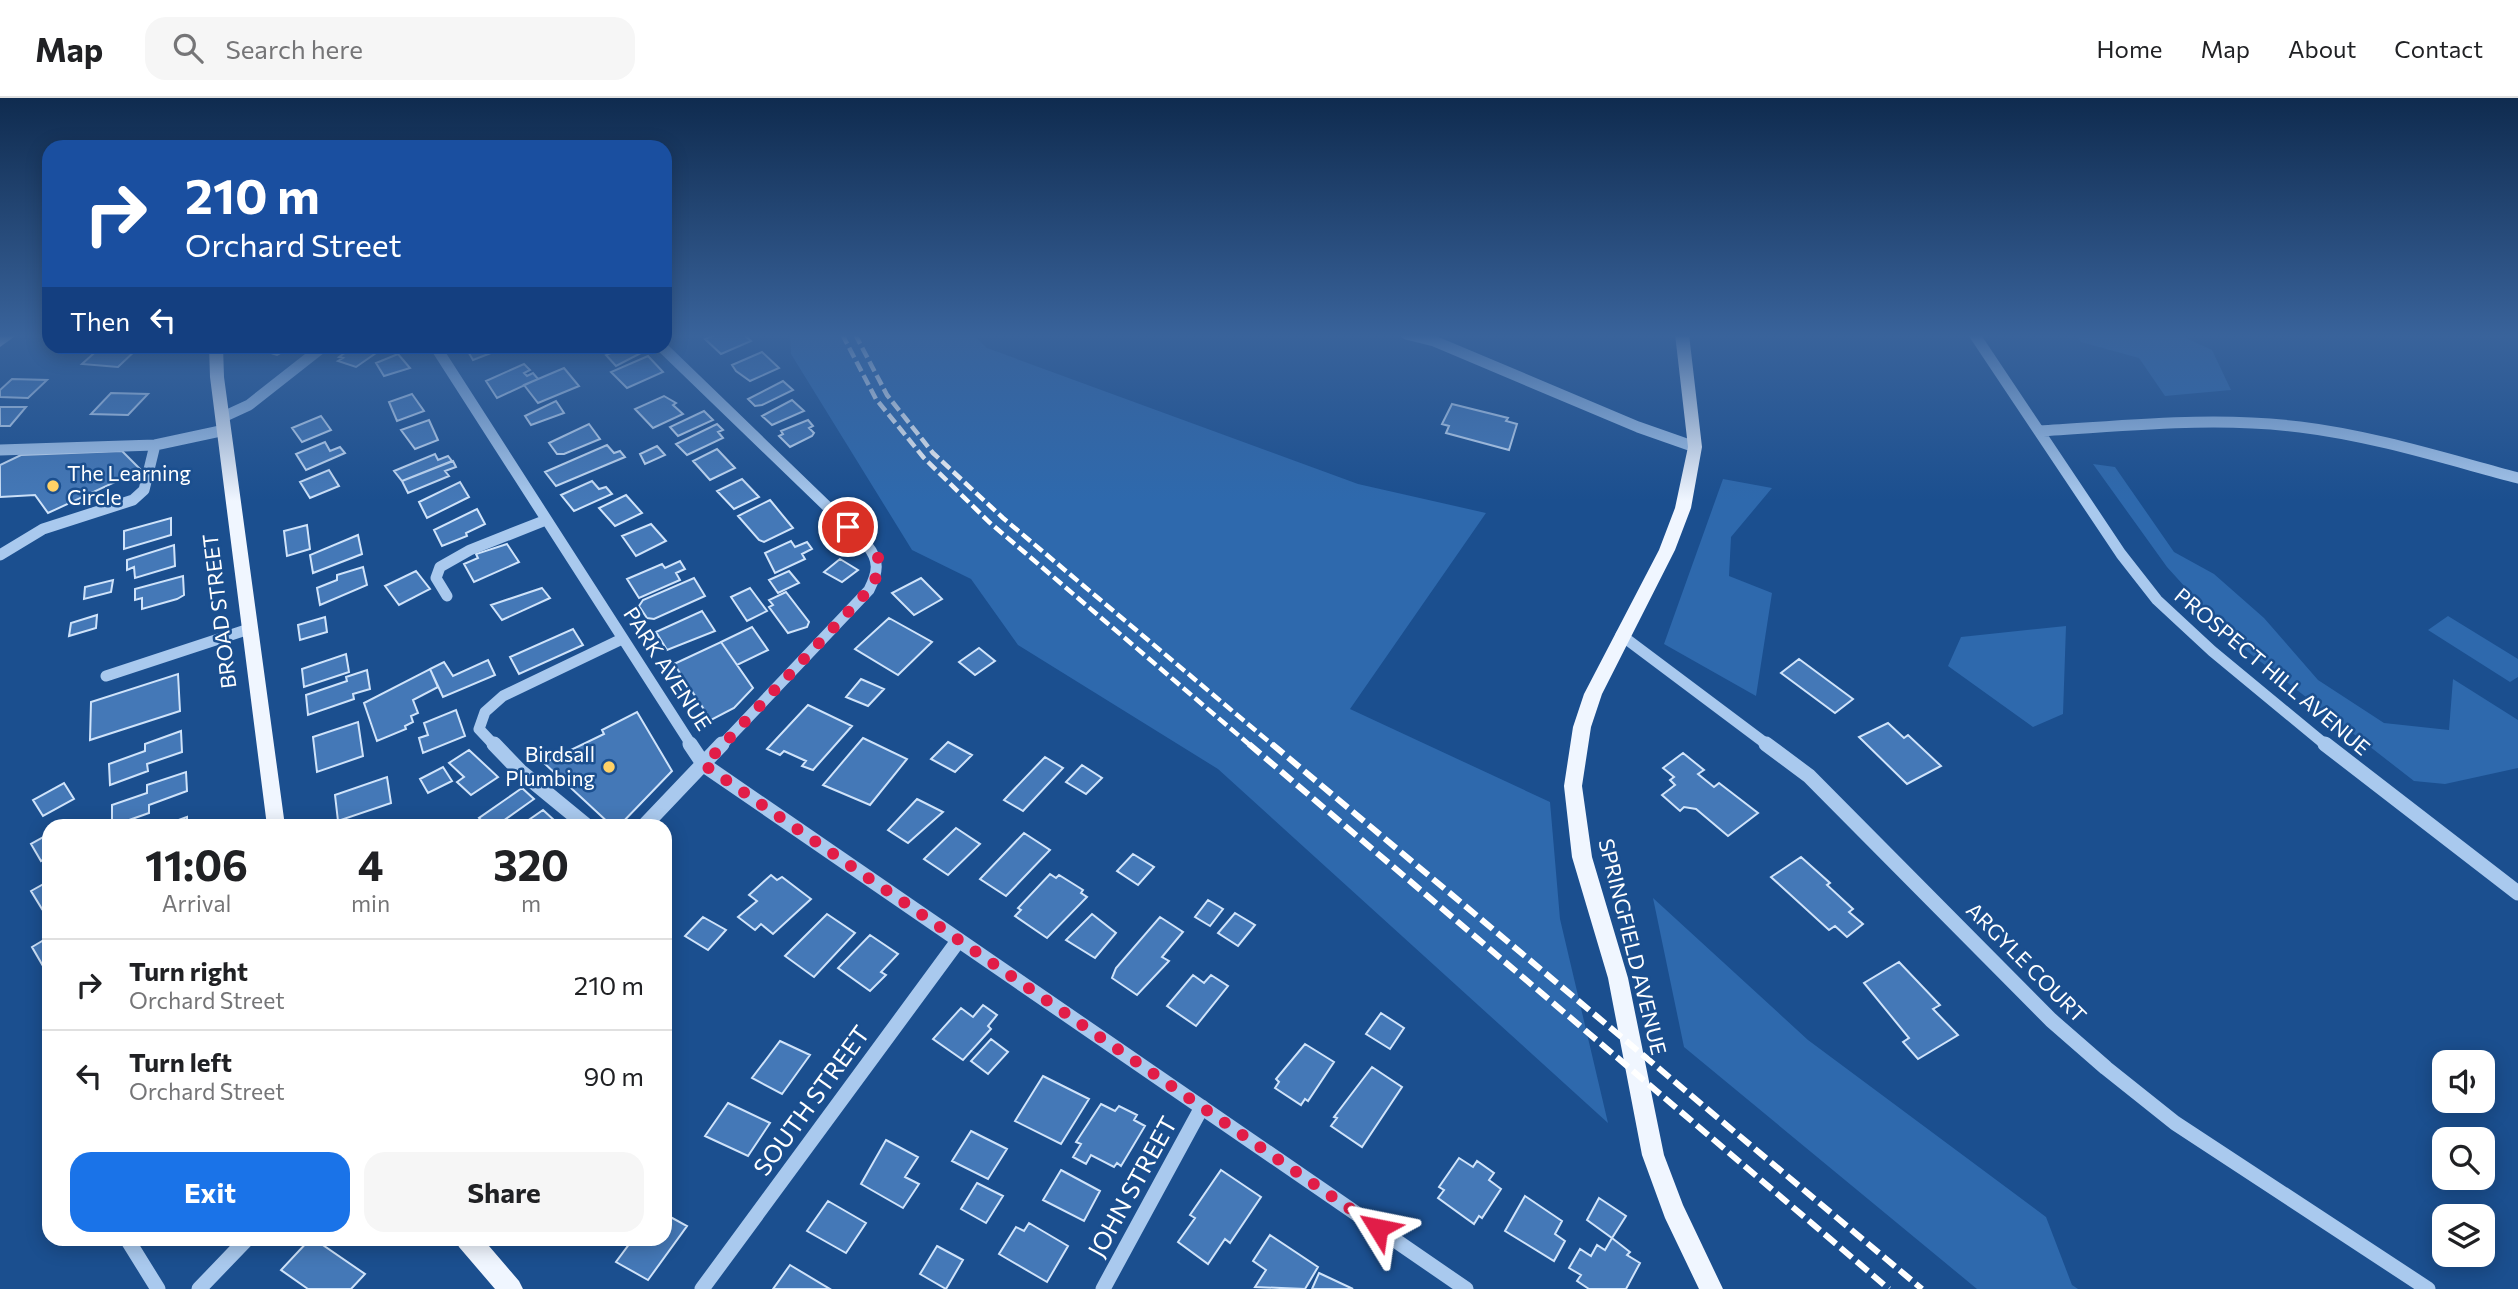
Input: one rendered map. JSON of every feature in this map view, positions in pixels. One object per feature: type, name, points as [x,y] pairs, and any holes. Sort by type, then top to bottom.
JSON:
[{"type":"main road","name":"BROAD STREET","points":[[221,390],[275,819]]},
{"type":"main road","name":"SPRINGFIELD AVENUE","points":[[1688,390],[1695,447],[1683,508],[1667,550],[1593,694],[1582,727],[1573,786],[1582,857],[1618,978],[1653,1155],[1673,1210],[1711,1289]]},
{"type":"main road","points":[[473,1246],[511,1289]]},
{"type":"street","points":[[0,450],[155,445],[224,423],[269,390]]},
{"type":"street","name":"PARK AVENUE","points":[[465,390],[704,765],[1466,1289]]},
{"type":"street","points":[[651,819],[869,590],[879,572],[878,557],[706,390]]},
{"type":"street","points":[[1549,390],[1637,427],[1695,447]]},
{"type":"street","name":"PROSPECT HILL AVENUE","points":[[2012,390],[2120,554],[2157,600],[2212,651],[2374,784],[2518,893]]},
{"type":"street","points":[[2039,430],[2204,422],[2300,427],[2403,447],[2518,478]]},
{"type":"street","points":[[0,555],[43,529],[133,500],[144,490],[153,464],[155,445]]},
{"type":"street","points":[[447,596],[436,578],[440,568],[470,550],[546,520]]},
{"type":"street","points":[[106,676],[249,629]]},
{"type":"street","name":"ARGYLE COURT","points":[[1621,635],[1809,776],[2052,1020],[2106,1068],[2175,1123],[2428,1289]]},
{"type":"street","points":[[578,819],[520,771],[479,729],[485,712],[503,696],[622,639]]},
{"type":"street","name":"SOUTH STREET","points":[[702,1289],[958,941]]},
{"type":"street","name":"JOHN STREET","points":[[1103,1289],[1202,1107]]},
{"type":"street","points":[[131,1246],[158,1289]]},
{"type":"street","points":[[200,1289],[240,1246]]},
{"type":"shaded area","points":[[813,390],[1100,390],[1358,484],[1486,513],[1350,709],[1550,802],[1560,919],[1608,1123],[1218,769],[1018,645],[971,579],[912,550]]},
{"type":"shaded area","points":[[2161,390],[2231,390],[2165,396]]},
{"type":"shaded area","points":[[2093,464],[2115,467],[2174,552],[2214,574],[2264,618],[2318,680],[2384,723],[2449,730],[2453,679],[2518,720],[2518,768],[2445,784],[2414,781],[2234,641],[2167,567]]},
{"type":"shaded area","points":[[1723,479],[1772,488],[1731,537],[1729,576],[1772,593],[1756,696],[1664,644]]},
{"type":"shaded area","points":[[2448,616],[2518,659],[2518,677],[2510,682],[2428,630]]},
{"type":"shaded area","points":[[2066,626],[2063,714],[2033,727],[1948,666],[1961,637]]},
{"type":"shaded area","points":[[1653,898],[1808,1040],[2046,1217],[2072,1285],[2078,1289],[1977,1289],[1684,1047]]},
{"type":"building","points":[[0,390],[37,390],[28,398],[0,397]]},
{"type":"building","points":[[492,390],[515,390],[497,398]]},
{"type":"building","points":[[528,390],[570,390],[538,403]]},
{"type":"building","points":[[766,390],[793,390],[762,405],[755,406],[748,399]]},
{"type":"building","points":[[111,393],[148,394],[128,415],[91,414]]},
{"type":"building","points":[[412,394],[424,411],[397,421],[389,402]]},
{"type":"building","points":[[664,396],[676,403],[673,405],[683,414],[653,428],[635,409]]},
{"type":"building","points":[[792,400],[804,411],[772,425],[762,416]]},
{"type":"building","points":[[556,401],[564,413],[531,425],[525,416]]},
{"type":"building","points":[[1452,404],[1508,418],[1506,421],[1517,424],[1509,450],[1446,433],[1449,426],[1442,424]]},
{"type":"building","points":[[0,407],[26,407],[10,426],[0,426]]},
{"type":"building","points":[[704,411],[713,420],[678,436],[670,427]]},
{"type":"building","points":[[321,416],[331,430],[302,442],[292,428]]},
{"type":"building","points":[[429,420],[438,440],[415,449],[401,430]]},
{"type":"building","points":[[808,420],[813,426],[809,428],[814,433],[812,436],[790,447],[779,436],[783,434],[781,431]]},
{"type":"building","points":[[589,424],[600,439],[564,454],[557,454],[549,443]]},
{"type":"building","points":[[717,424],[723,430],[718,432],[723,438],[687,455],[676,444]]},
{"type":"building","points":[[325,442],[330,451],[340,447],[345,453],[306,470],[296,454]]},
{"type":"building","points":[[607,445],[614,453],[620,451],[625,457],[556,486],[545,472]]},
{"type":"building","points":[[657,446],[665,455],[645,464],[640,454]]},
{"type":"building","points":[[717,449],[735,468],[710,480],[693,461]]},
{"type":"building","name":"The Learning Circle","points":[[122,451],[141,470],[48,513],[35,495],[0,497],[0,465],[21,455]]},
{"type":"building","points":[[435,454],[438,460],[448,456],[452,461],[402,481],[394,471]]},
{"type":"building","points":[[453,461],[456,467],[445,471],[449,476],[408,493],[402,481]]},
{"type":"building","points":[[329,470],[339,486],[310,498],[300,482]]},
{"type":"building","points":[[742,479],[759,497],[734,509],[717,491]]},
{"type":"building","points":[[592,481],[599,489],[606,487],[612,494],[574,511],[561,495]]},
{"type":"building","points":[[460,482],[469,497],[427,518],[419,502]]},
{"type":"building","points":[[626,495],[642,513],[615,526],[599,508]]},
{"type":"building","points":[[770,500],[793,528],[764,542],[759,540],[738,516]]},
{"type":"building","points":[[477,509],[485,524],[466,533],[467,536],[442,546],[434,530]]},
{"type":"building","points":[[171,518],[171,535],[124,549],[124,531]]},
{"type":"building","points":[[651,524],[666,541],[636,556],[622,536]]},
{"type":"building","points":[[307,525],[310,549],[287,556],[284,531]]},
{"type":"building","points":[[358,535],[362,554],[313,573],[310,555]]},
{"type":"building","points":[[791,541],[795,547],[807,542],[812,549],[802,554],[805,559],[775,573],[765,553]]},
{"type":"building","points":[[507,544],[519,562],[474,582],[464,564],[478,558],[476,554]]},
{"type":"building","points":[[174,545],[175,566],[135,578],[134,567],[127,570],[127,560]]},
{"type":"building","points":[[840,559],[858,570],[842,582],[824,572]]},
{"type":"building","points":[[680,561],[685,569],[676,573],[680,580],[639,598],[627,579],[662,564],[665,568]]},
{"type":"building","points":[[363,567],[367,585],[320,605],[317,588],[337,580],[337,575]]},
{"type":"building","points":[[416,571],[430,589],[399,605],[385,586]]},
{"type":"building","points":[[789,571],[799,583],[778,593],[769,580]]},
{"type":"building","points":[[183,576],[184,595],[177,599],[142,609],[142,598],[135,600],[135,589]]},
{"type":"building","points":[[694,578],[705,596],[654,619],[647,618],[639,606],[643,600]]},
{"type":"building","points":[[921,578],[942,599],[914,615],[892,593]]},
{"type":"building","points":[[113,580],[111,592],[84,599],[85,587]]},
{"type":"building","points":[[542,588],[550,598],[502,620],[491,605]]},
{"type":"building","points":[[750,588],[767,611],[747,621],[731,597]]},
{"type":"building","points":[[786,592],[809,622],[807,627],[788,633],[769,607],[773,605],[769,600]]},
{"type":"building","points":[[702,611],[715,631],[667,650],[656,632]]},
{"type":"building","points":[[97,615],[96,628],[69,636],[71,623]]},
{"type":"building","points":[[325,617],[327,632],[300,640],[298,625]]},
{"type":"building","points":[[889,618],[932,642],[898,675],[855,649]]},
{"type":"building","points":[[752,627],[768,650],[737,665],[721,642]]},
{"type":"building","points":[[573,629],[583,645],[519,674],[510,657]]},
{"type":"building","points":[[721,642],[753,688],[734,708],[711,720],[674,664]]},
{"type":"building","points":[[979,648],[995,661],[975,675],[959,662]]},
{"type":"building","points":[[346,654],[349,672],[304,687],[302,669]]},
{"type":"building","points":[[1799,659],[1853,699],[1835,713],[1781,673]]},
{"type":"building","points":[[488,660],[495,675],[443,697],[430,669],[444,662],[453,676]]},
{"type":"building","points":[[430,669],[438,687],[413,700],[418,713],[411,716],[413,722],[405,726],[406,729],[377,741],[364,703]]},
{"type":"building","points":[[367,670],[370,689],[353,694],[354,699],[308,715],[306,695],[347,681],[346,677]]},
{"type":"building","points":[[178,674],[180,711],[90,740],[91,702]]},
{"type":"building","points":[[861,679],[884,689],[868,706],[846,697]]},
{"type":"building","points":[[808,705],[852,726],[813,770],[802,766],[806,761],[784,751],[780,755],[767,749]]},
{"type":"building","points":[[456,710],[465,736],[423,753],[419,738],[428,735],[424,723]]},
{"type":"building","name":"Birdsall Plumbing","points":[[637,712],[672,771],[626,819],[604,819],[544,763],[604,734],[602,730]]},
{"type":"building","points":[[358,722],[363,756],[317,772],[313,737]]},
{"type":"building","points":[[1888,723],[1904,738],[1908,735],[1941,766],[1907,784],[1859,737]]},
{"type":"building","points":[[181,731],[182,752],[147,764],[148,771],[110,785],[109,764],[145,751],[145,744]]},
{"type":"building","points":[[863,738],[907,759],[870,805],[823,785]]},
{"type":"building","points":[[948,742],[972,755],[955,772],[931,759]]},
{"type":"building","points":[[469,750],[498,777],[471,795],[457,782],[464,777],[449,763]]},
{"type":"building","points":[[1683,753],[1704,770],[1698,774],[1714,787],[1719,783],[1758,813],[1728,836],[1696,809],[1684,807],[1680,811],[1662,795],[1675,785],[1670,780],[1674,777],[1663,768]]},
{"type":"building","points":[[1045,757],[1063,768],[1023,811],[1004,800]]},
{"type":"building","points":[[1082,765],[1102,778],[1086,794],[1066,782]]},
{"type":"building","points":[[443,767],[452,781],[428,793],[420,779]]},
{"type":"building","points":[[186,772],[187,791],[149,805],[149,813],[132,819],[112,819],[112,805],[147,793],[147,785]]},
{"type":"building","points":[[387,777],[391,803],[338,819],[335,795]]},
{"type":"building","points":[[64,783],[74,799],[43,816],[33,800]]},
{"type":"building","points":[[522,788],[534,799],[506,819],[479,818]]},
{"type":"building","points":[[917,799],[943,812],[908,843],[888,830]]},
{"type":"building","points":[[543,810],[553,819],[530,819]]},
{"type":"building","points":[[956,828],[980,844],[948,875],[924,859]]},
{"type":"building","points":[[1024,833],[1050,850],[1006,896],[980,879]]},
{"type":"building","points":[[42,838],[42,860],[41,861],[31,844]]},
{"type":"building","points":[[1133,854],[1154,867],[1138,885],[1117,871]]},
{"type":"building","points":[[1801,857],[1830,883],[1827,885],[1853,909],[1849,912],[1863,924],[1847,937],[1835,926],[1829,930],[1771,877]]},
{"type":"building","points":[[1050,874],[1056,878],[1059,875],[1083,890],[1081,893],[1087,897],[1047,938],[1015,916],[1021,910],[1018,908]]},
{"type":"building","points":[[771,875],[777,880],[782,877],[811,899],[773,934],[761,924],[755,930],[738,917],[757,901],[749,895]]},
{"type":"building","points":[[42,885],[42,909],[31,891]]},
{"type":"building","points":[[1208,900],[1223,909],[1210,926],[1195,917]]},
{"type":"building","points":[[1235,913],[1255,925],[1238,946],[1218,933]]},
{"type":"building","points":[[827,914],[855,933],[814,977],[785,956]]},
{"type":"building","points":[[1092,914],[1116,933],[1095,958],[1066,940]]},
{"type":"building","points":[[703,917],[726,930],[708,950],[685,936]]},
{"type":"building","points":[[1160,917],[1183,932],[1162,957],[1169,961],[1137,995],[1112,978],[1116,968]]},
{"type":"building","points":[[870,935],[898,954],[881,972],[886,975],[870,991],[838,968]]},
{"type":"building","points":[[42,941],[42,964],[32,947]]},
{"type":"building","points":[[1899,962],[1940,1005],[1933,1009],[1958,1035],[1918,1059],[1903,1042],[1909,1038],[1864,983]]},
{"type":"building","points":[[1193,975],[1204,983],[1211,975],[1228,986],[1196,1026],[1167,1006]]},
{"type":"building","points":[[983,1005],[997,1015],[988,1026],[991,1029],[963,1060],[933,1039],[961,1008],[973,1017]]},
{"type":"building","points":[[1381,1013],[1404,1028],[1390,1049],[1366,1034]]},
{"type":"building","points":[[991,1039],[1008,1052],[988,1074],[971,1061]]},
{"type":"building","points":[[780,1041],[810,1055],[782,1094],[752,1078]]},
{"type":"building","points":[[1305,1044],[1334,1062],[1308,1101],[1305,1099],[1301,1105],[1275,1088],[1279,1082],[1276,1079]]},
{"type":"building","points":[[1372,1067],[1402,1087],[1362,1147],[1331,1126],[1337,1118],[1334,1117]]},
{"type":"building","points":[[1043,1076],[1089,1099],[1061,1144],[1015,1121]]},
{"type":"building","points":[[728,1103],[770,1123],[748,1156],[705,1136]]},
{"type":"building","points":[[1101,1104],[1115,1111],[1119,1106],[1137,1115],[1134,1120],[1145,1126],[1121,1166],[1117,1163],[1114,1167],[1091,1155],[1086,1164],[1073,1157],[1081,1144],[1076,1142]]},
{"type":"building","points":[[971,1131],[1007,1149],[988,1179],[952,1161]]},
{"type":"building","points":[[886,1140],[918,1157],[905,1177],[919,1184],[903,1208],[861,1184]]},
{"type":"building","points":[[1459,1158],[1473,1167],[1477,1161],[1494,1173],[1489,1180],[1501,1189],[1482,1218],[1479,1216],[1474,1224],[1438,1198],[1444,1190],[1439,1187]]},
{"type":"building","points":[[1061,1170],[1100,1191],[1084,1221],[1043,1200]]},
{"type":"building","points":[[1221,1170],[1261,1197],[1230,1243],[1225,1239],[1208,1264],[1178,1242],[1195,1218],[1190,1215]]},
{"type":"building","points":[[977,1183],[1003,1196],[986,1223],[961,1209]]},
{"type":"building","points":[[1525,1196],[1562,1221],[1555,1234],[1565,1241],[1554,1261],[1505,1231]]},
{"type":"building","points":[[1599,1198],[1626,1216],[1612,1238],[1587,1220]]},
{"type":"building","points":[[828,1201],[866,1223],[846,1253],[807,1231]]},
{"type":"building","points":[[672,1218],[687,1226],[648,1280],[616,1262],[628,1246],[672,1246]]},
{"type":"building","points":[[1029,1223],[1068,1246],[1047,1282],[999,1254],[1016,1227],[1024,1231]]},
{"type":"building","points":[[1270,1235],[1318,1267],[1305,1289],[1255,1287],[1266,1270],[1253,1261]]},
{"type":"building","points":[[1612,1238],[1630,1252],[1627,1255],[1640,1263],[1626,1289],[1589,1289],[1577,1281],[1581,1275],[1569,1268],[1580,1249],[1591,1256],[1597,1245],[1605,1250]]},
{"type":"building","points":[[303,1246],[324,1246],[365,1274],[351,1289],[308,1289],[281,1270]]},
{"type":"building","points":[[937,1246],[963,1260],[946,1289],[920,1274]]},
{"type":"building","points":[[790,1265],[830,1289],[773,1289]]},
{"type":"building","points":[[1319,1273],[1353,1289],[1312,1289]]},
{"type":"railway","points":[[871,390],[924,458],[989,522],[1251,746]]},
{"type":"railway","points":[[884,390],[933,453],[1003,518],[1274,746]]},
{"type":"railway","points":[[1249,744],[1889,1289]]},
{"type":"railway","points":[[1272,744],[1922,1289]]},
{"type":"place","name":"The Learning Circle","points":[[53,486]]},
{"type":"place","name":"Birdsall Plumbing","points":[[609,767]]},
{"type":"route","points":[[848,527],[878,557],[879,572],[869,590],[704,765],[1378,1228]]}]
